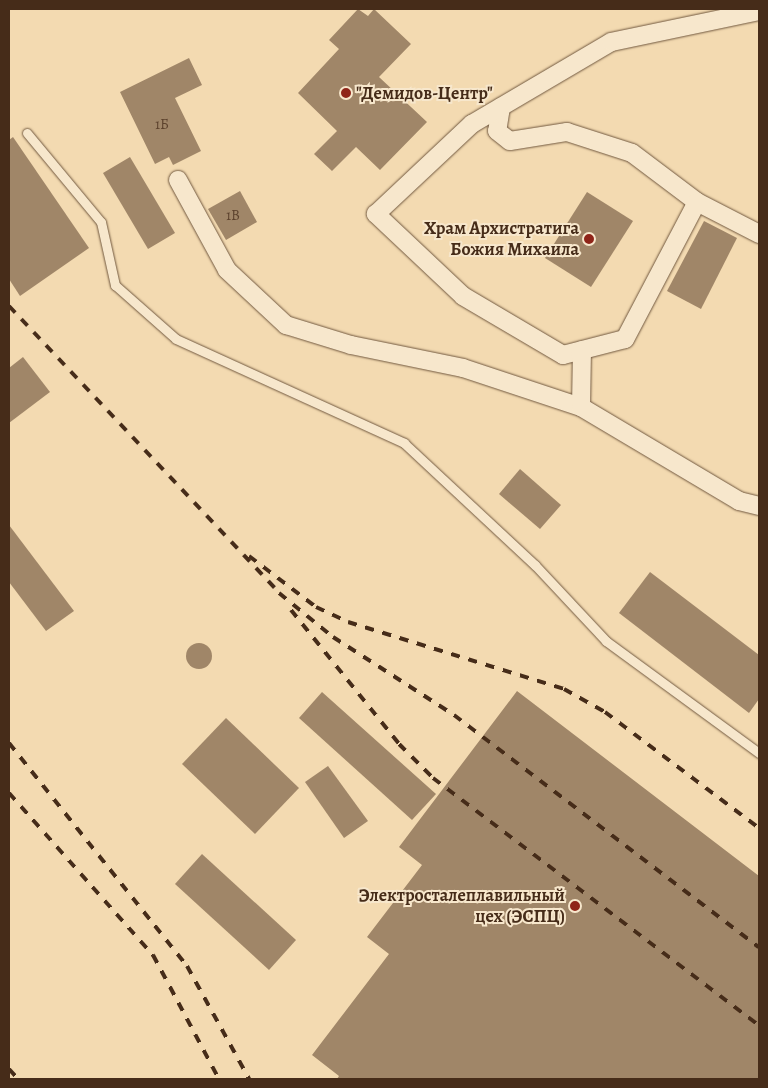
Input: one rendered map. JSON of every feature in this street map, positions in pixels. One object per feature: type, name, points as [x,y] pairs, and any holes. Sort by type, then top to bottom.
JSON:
[{"type":"street","points":[[697,202],[625,339],[563,355],[463,296],[376,214],[472,124],[611,42],[759,11]]},
{"type":"street","points":[[501,107],[496,131],[510,141],[567,132],[632,153],[697,202],[759,234]]},
{"type":"street","points":[[178,180],[227,270],[286,325],[350,345],[463,368],[581,407],[739,501],[759,506]]},
{"type":"street","points":[[581,407],[582,350]]},
{"type":"lane","points":[[27,133],[101,222],[115,285],[176,339],[404,443],[535,565],[606,641],[759,753]]},
{"type":"building","points":[[358,9],[368,16],[374,9],[411,44],[379,77],[427,122],[380,170],[356,147],[332,171],[314,154],[337,131],[298,93],[339,49],[329,40]]},
{"type":"building","points":[[189,58],[202,85],[175,98],[201,151],[173,165],[169,157],[155,164],[120,92]]},
{"type":"building","points":[[13,137],[89,248],[20,296],[9,279],[9,140]]},
{"type":"building","points":[[130,157],[175,233],[148,249],[103,173]]},
{"type":"building","points":[[240,191],[257,222],[226,240],[208,209]]},
{"type":"building","name":"Храм Архистратига Божия Михаила","points":[[587,192],[633,221],[591,287],[545,258]]},
{"type":"building","points":[[704,221],[737,238],[701,309],[667,291]]},
{"type":"building","points":[[23,357],[50,392],[9,423],[9,368]]},
{"type":"building","points":[[520,469],[561,505],[540,529],[499,494]]},
{"type":"building","points":[[9,525],[74,611],[46,631],[9,582]]},
{"type":"building","points":[[650,572],[759,655],[759,699],[749,713],[619,613]]},
{"type":"building","points":[[199,643],[208,647],[212,656],[208,665],[199,669],[190,665],[186,656],[190,647]]},
{"type":"building","name":"Электросталеплавильный цех (ЭСПЦ)","points":[[517,691],[759,876],[759,1079],[337,1079],[339,1076],[312,1055],[389,954],[367,937],[422,865],[399,847]]},
{"type":"building","points":[[322,692],[436,794],[412,820],[299,718]]},
{"type":"building","points":[[226,718],[299,788],[255,834],[182,764]]},
{"type":"building","points":[[328,766],[368,821],[344,838],[305,782]]},
{"type":"building","points":[[202,854],[296,940],[269,970],[175,884]]},
{"type":"railway","points":[[9,306],[279,593],[333,637],[454,715],[759,947]]},
{"type":"railway","points":[[249,556],[316,607],[348,622],[564,689],[605,712],[759,828]]},
{"type":"railway","points":[[291,610],[399,744],[433,778],[759,1025]]},
{"type":"railway","points":[[9,743],[187,966],[249,1079]]},
{"type":"railway","points":[[9,793],[153,955],[219,1079]]},
{"type":"railway","points":[[9,1069],[18,1079]]},
{"type":"place","name":"\"Демидов-Центр\"","points":[[346,93]]},
{"type":"place","name":"Храм Архистратига Божия Михаила","points":[[589,239]]},
{"type":"place","name":"Электросталеплавильный цех (ЭСПЦ)","points":[[575,906]]}]
